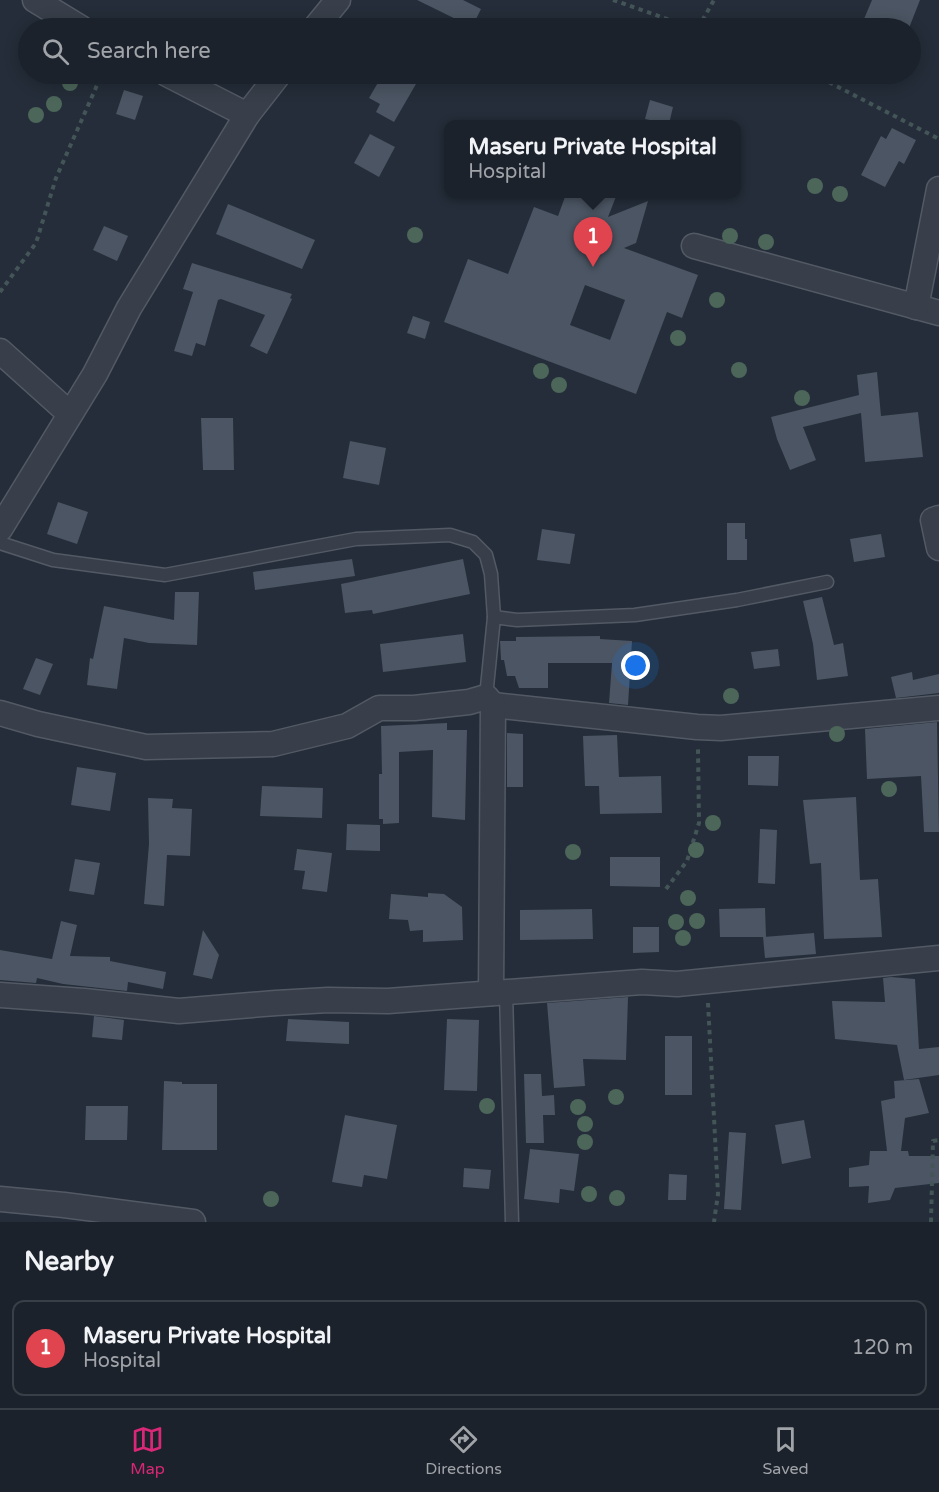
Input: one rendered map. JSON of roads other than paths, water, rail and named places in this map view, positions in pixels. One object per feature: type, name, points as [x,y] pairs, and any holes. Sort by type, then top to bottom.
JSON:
[{"type":"street","points":[[34,0],[64,18]]},
{"type":"street","points":[[323,18],[338,0]]},
{"type":"street","points":[[187,84],[247,115]]},
{"type":"street","points":[[0,529],[95,374],[129,308],[247,115],[271,84]]},
{"type":"street","points":[[916,307],[939,189]]},
{"type":"street","points":[[694,246],[939,313]]},
{"type":"street","points":[[0,351],[70,414]]},
{"type":"street","points":[[939,518],[933,520],[939,548]]},
{"type":"street","points":[[0,712],[38,724],[146,747],[273,744],[347,726],[379,708],[414,708],[469,702],[490,701],[721,728],[939,708]]},
{"type":"street","points":[[490,701],[498,993]]},
{"type":"street","points":[[0,995],[179,1011],[328,1000],[388,1001],[642,982],[677,984],[939,958]]},
{"type":"street","points":[[0,1198],[61,1213],[193,1222]]},
{"type":"lane","points":[[0,543],[53,560],[165,575],[356,539],[450,535],[473,542],[486,555],[491,574],[494,617],[490,701]]},
{"type":"lane","points":[[494,617],[517,620],[635,615],[737,600],[827,582]]},
{"type":"lane","points":[[498,993],[512,1222]]},
{"type":"place","name":"Maseru Private Hospital","points":[[593,267]]}]
